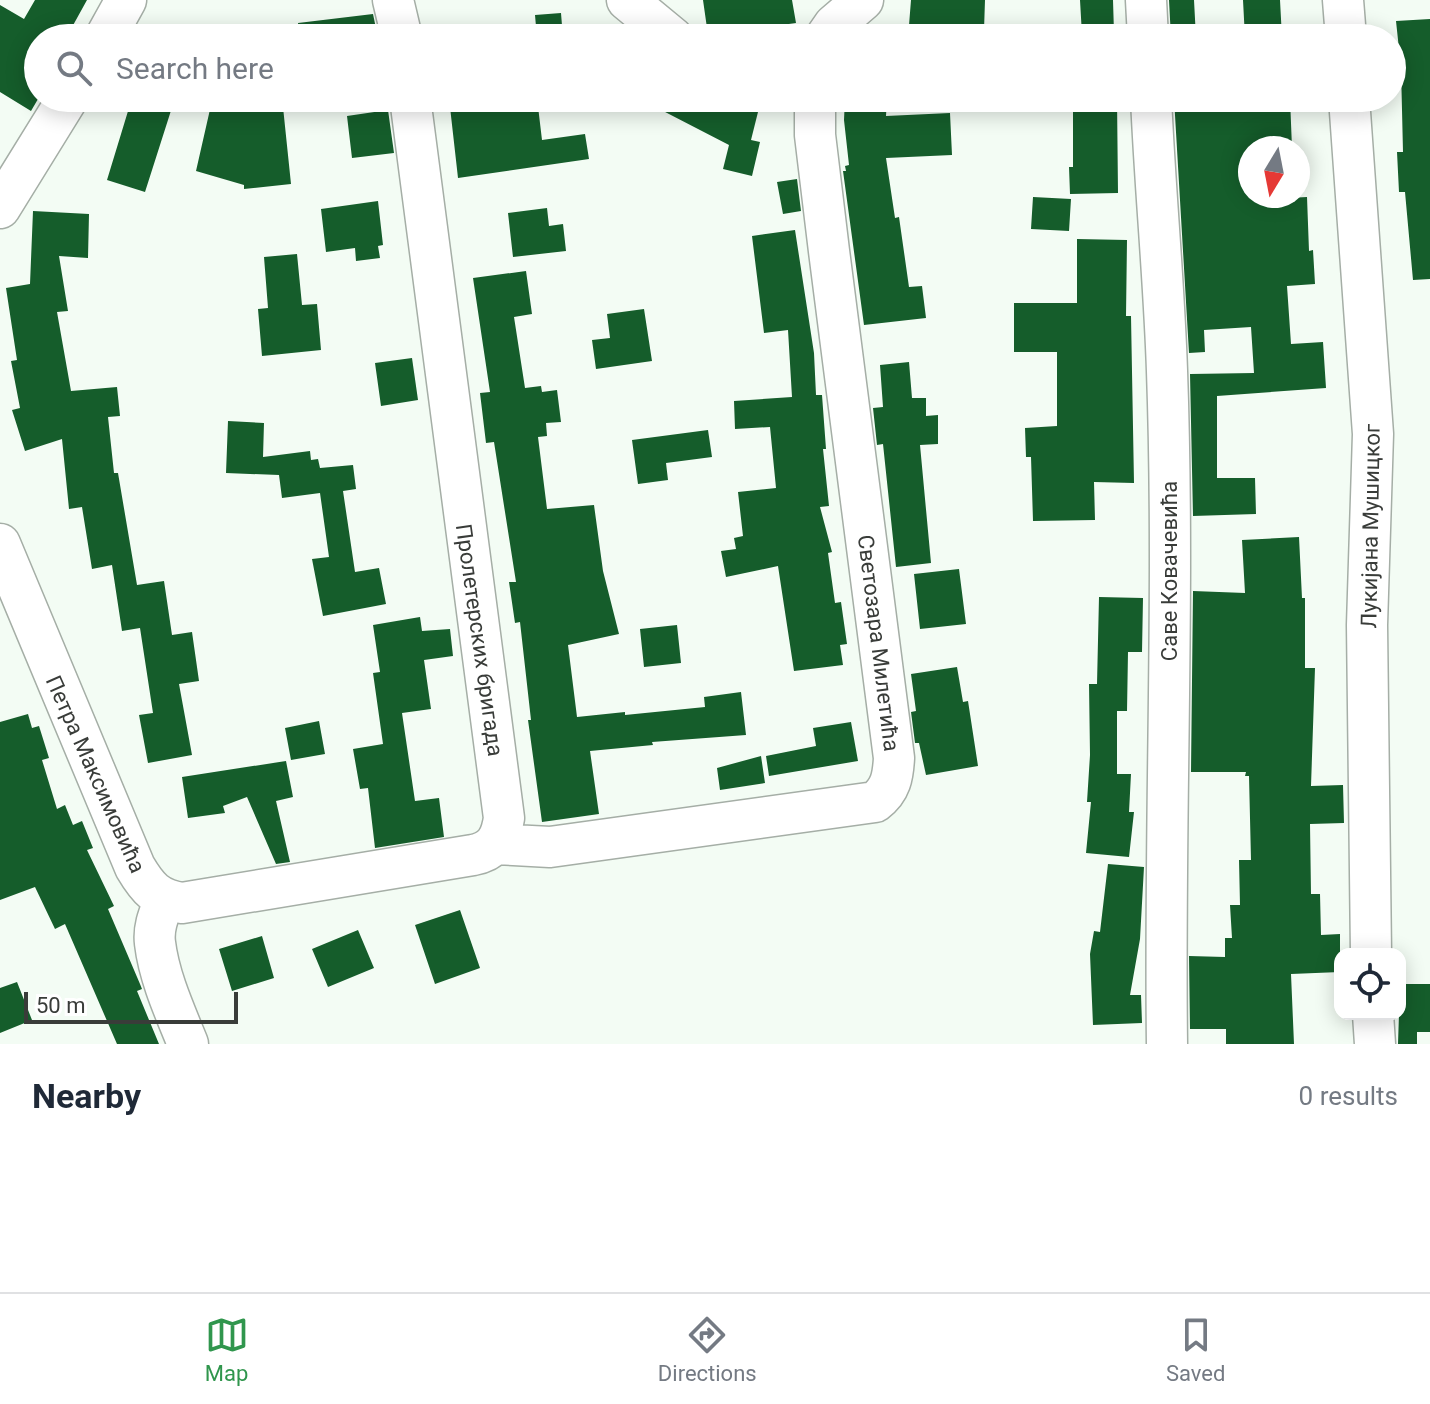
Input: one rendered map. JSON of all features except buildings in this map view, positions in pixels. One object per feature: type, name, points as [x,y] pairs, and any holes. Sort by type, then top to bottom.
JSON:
[{"type":"street","points":[[113,24],[126,0]]},
{"type":"street","points":[[393,0],[399,24]]},
{"type":"street","points":[[627,0],[656,24]]},
{"type":"street","points":[[835,24],[863,0]]},
{"type":"street","points":[[1146,0],[1147,24]]},
{"type":"street","points":[[1343,0],[1345,24]]},
{"type":"street","points":[[0,208],[59,112]]},
{"type":"street","name":"Пролетерских бригада","points":[[412,112],[504,818],[495,844]]},
{"type":"street","name":"Светозара Милетића","points":[[495,844],[550,847],[875,802],[889,787],[894,758],[827,236],[815,112]]},
{"type":"street","name":"Саве Ковачевића","points":[[1152,112],[1167,369],[1170,587],[1167,1044]]},
{"type":"street","name":"Лукијана Мушицког","points":[[1350,112],[1373,434],[1367,625],[1371,948]]},
{"type":"street","name":"Петра Максимовића","points":[[0,544],[135,867],[149,890],[164,901]]},
{"type":"street","points":[[188,1044],[171,1001],[155,943],[164,901],[182,903],[473,855],[487,852],[495,844]]},
{"type":"street","points":[[1373,1020],[1375,1044]]}]
